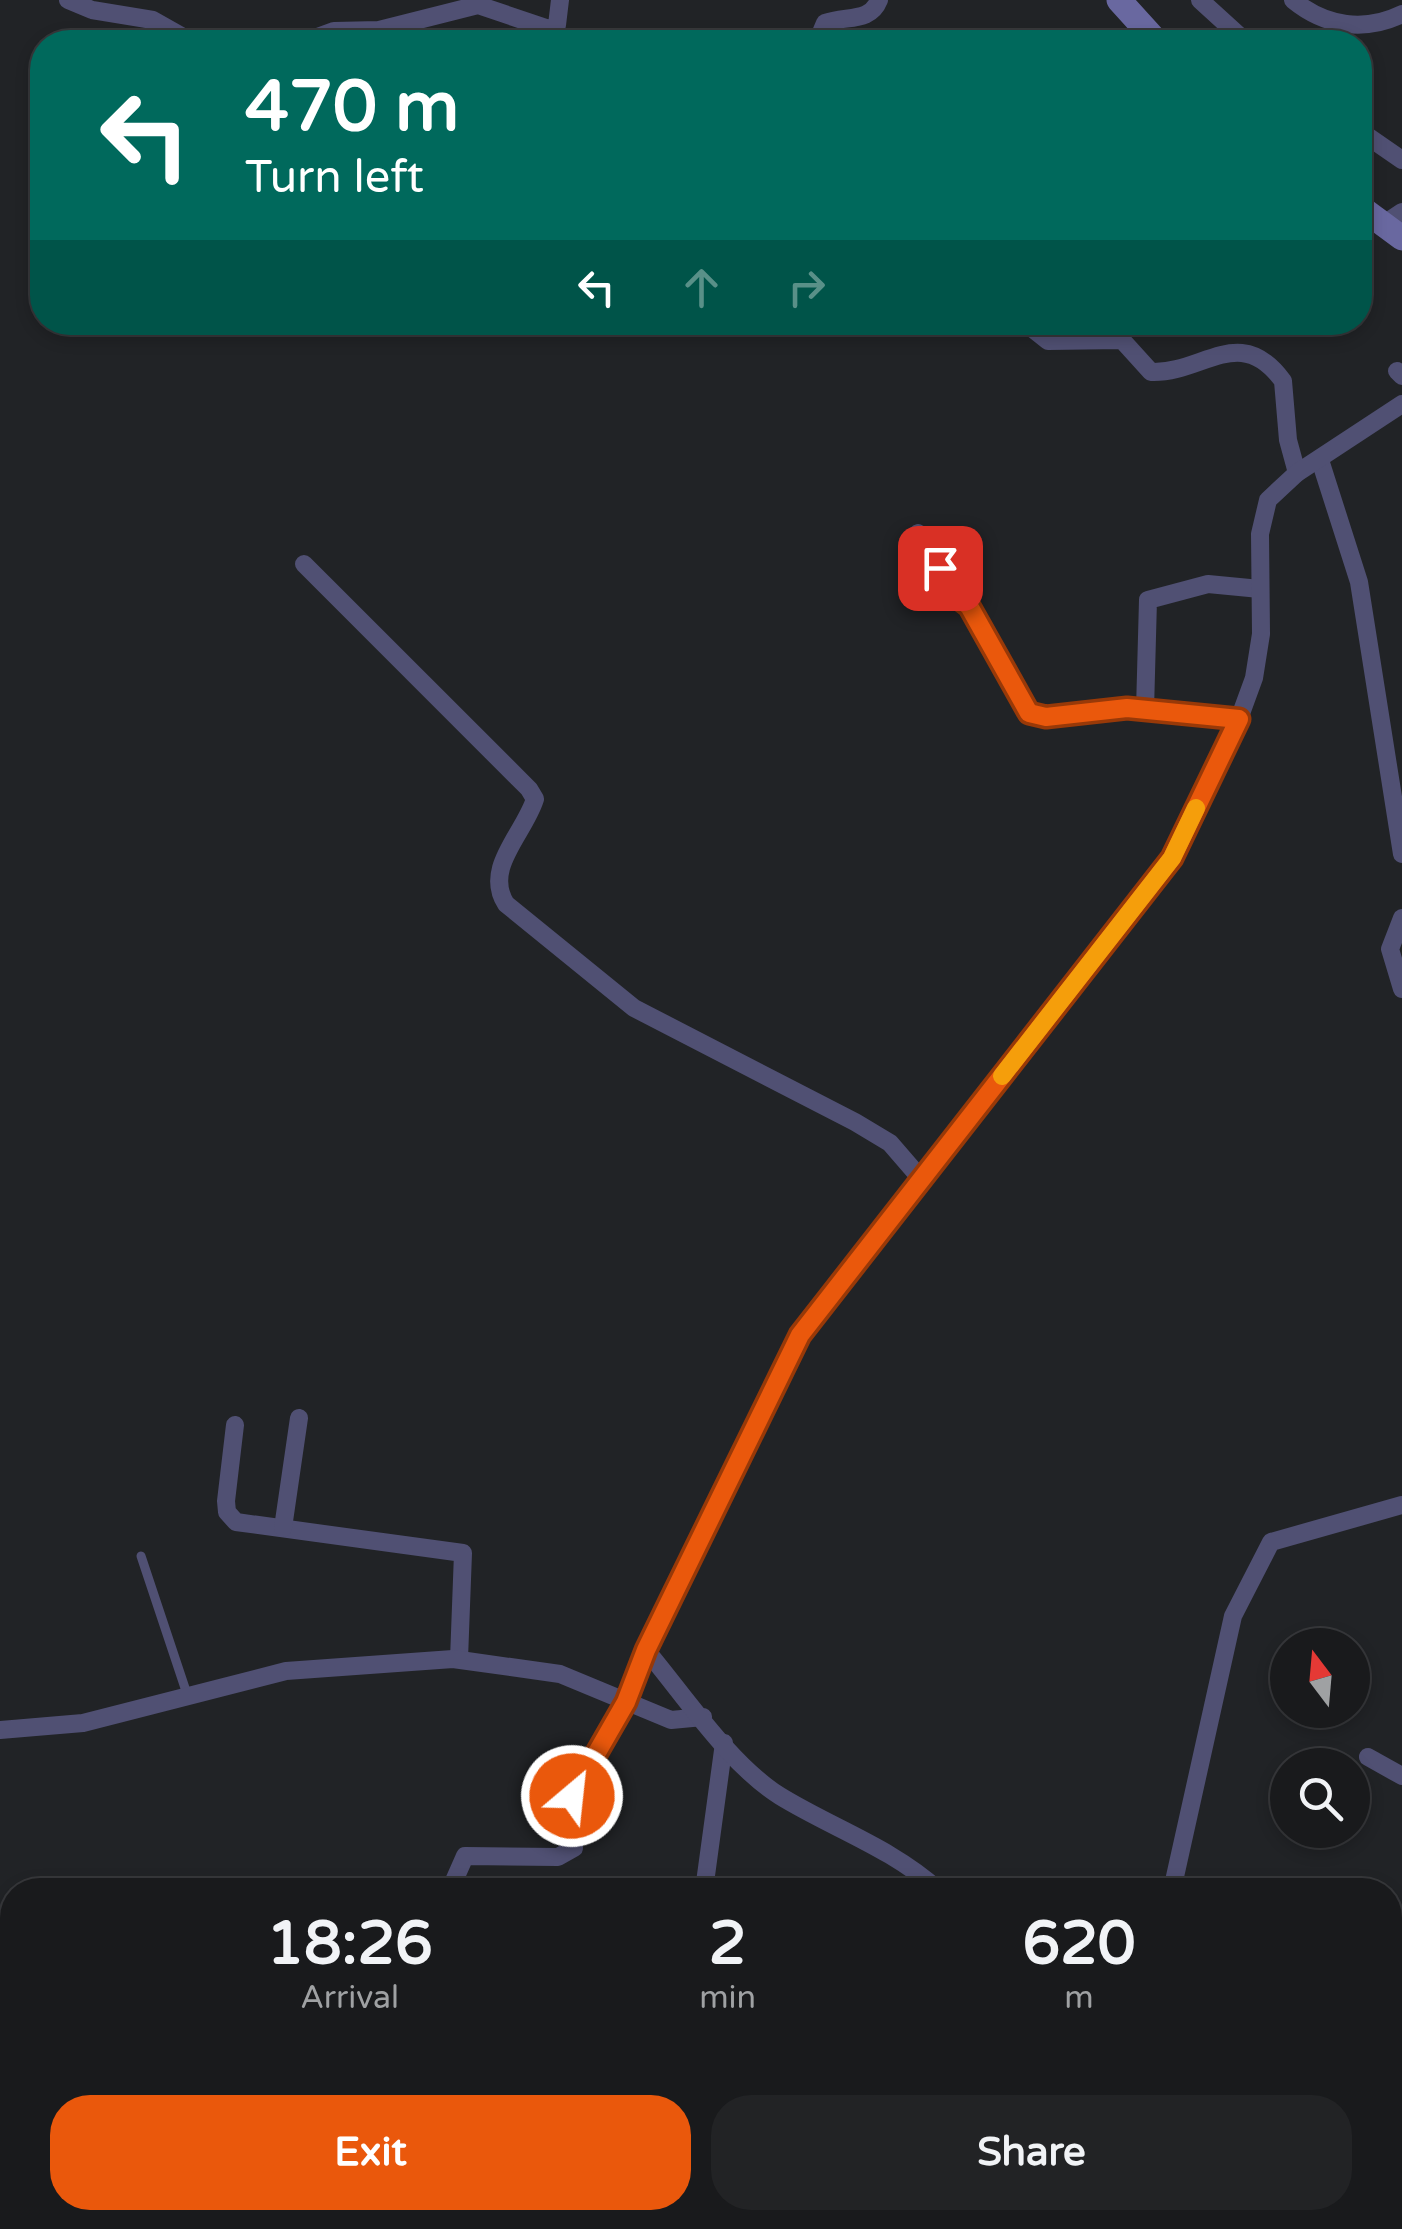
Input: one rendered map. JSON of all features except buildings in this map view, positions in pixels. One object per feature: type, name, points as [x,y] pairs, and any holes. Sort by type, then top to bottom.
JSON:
[{"type":"main road","points":[[1119,0],[1146,30]]},
{"type":"main road","points":[[1372,213],[1396,225]]},
{"type":"street","points":[[68,0],[92,10],[153,20],[171,30]]},
{"type":"street","points":[[334,30],[379,30],[478,5],[549,29],[557,24],[560,0]]},
{"type":"street","points":[[822,30],[826,22],[864,16],[879,0]]},
{"type":"street","points":[[1200,0],[1233,30]]},
{"type":"street","points":[[1293,0],[1306,10],[1362,28],[1402,14]]},
{"type":"street","points":[[1372,139],[1402,160]]},
{"type":"street","points":[[1041,335],[1048,340],[1122,340],[1151,372],[1231,350],[1244,352],[1283,381],[1288,440],[1297,473]]},
{"type":"street","points":[[455,1878],[465,1856],[558,1858],[574,1848],[574,1788],[626,1702],[646,1650],[800,1335],[1172,858],[1239,719],[1258,656],[1262,516],[1277,489],[1320,460],[1399,390]]},
{"type":"street","points":[[1320,460],[1359,582],[1402,854]]},
{"type":"street","points":[[918,532],[923,551],[940,568],[943,586],[969,606],[1029,713],[1046,717],[1107,709],[1145,710],[1239,719]]},
{"type":"street","points":[[304,564],[530,789],[535,799],[530,815],[496,877],[506,904],[634,1008],[856,1122],[890,1143],[922,1180]]},
{"type":"street","points":[[1145,710],[1148,600],[1208,584],[1260,589]]},
{"type":"street","points":[[1402,918],[1390,949],[1402,990]]},
{"type":"street","points":[[283,1528],[298,1418]]},
{"type":"street","points":[[234,1425],[227,1512],[236,1522],[463,1553],[459,1660]]},
{"type":"street","points":[[1175,1878],[1233,1616],[1274,1539],[1393,1507],[1402,1520]]},
{"type":"street","points":[[646,1650],[724,1743],[780,1796],[858,1837],[920,1878]]},
{"type":"street","points":[[0,1730],[62,1728],[286,1670],[459,1660],[548,1671],[671,1720],[702,1717]]},
{"type":"street","points":[[706,1878],[724,1743]]},
{"type":"street","points":[[1370,1758],[1402,1776]]},
{"type":"lane","points":[[141,1556],[188,1697]]},
{"type":"slow traffic","points":[[1002,1076],[1172,858],[1196,808]]},
{"type":"route","points":[[572,1796],[626,1702],[646,1650],[709,1529],[800,1335],[1172,858],[1239,719],[1127,708],[1046,717],[1029,713],[984,639],[969,606],[943,586],[940,568]]}]
